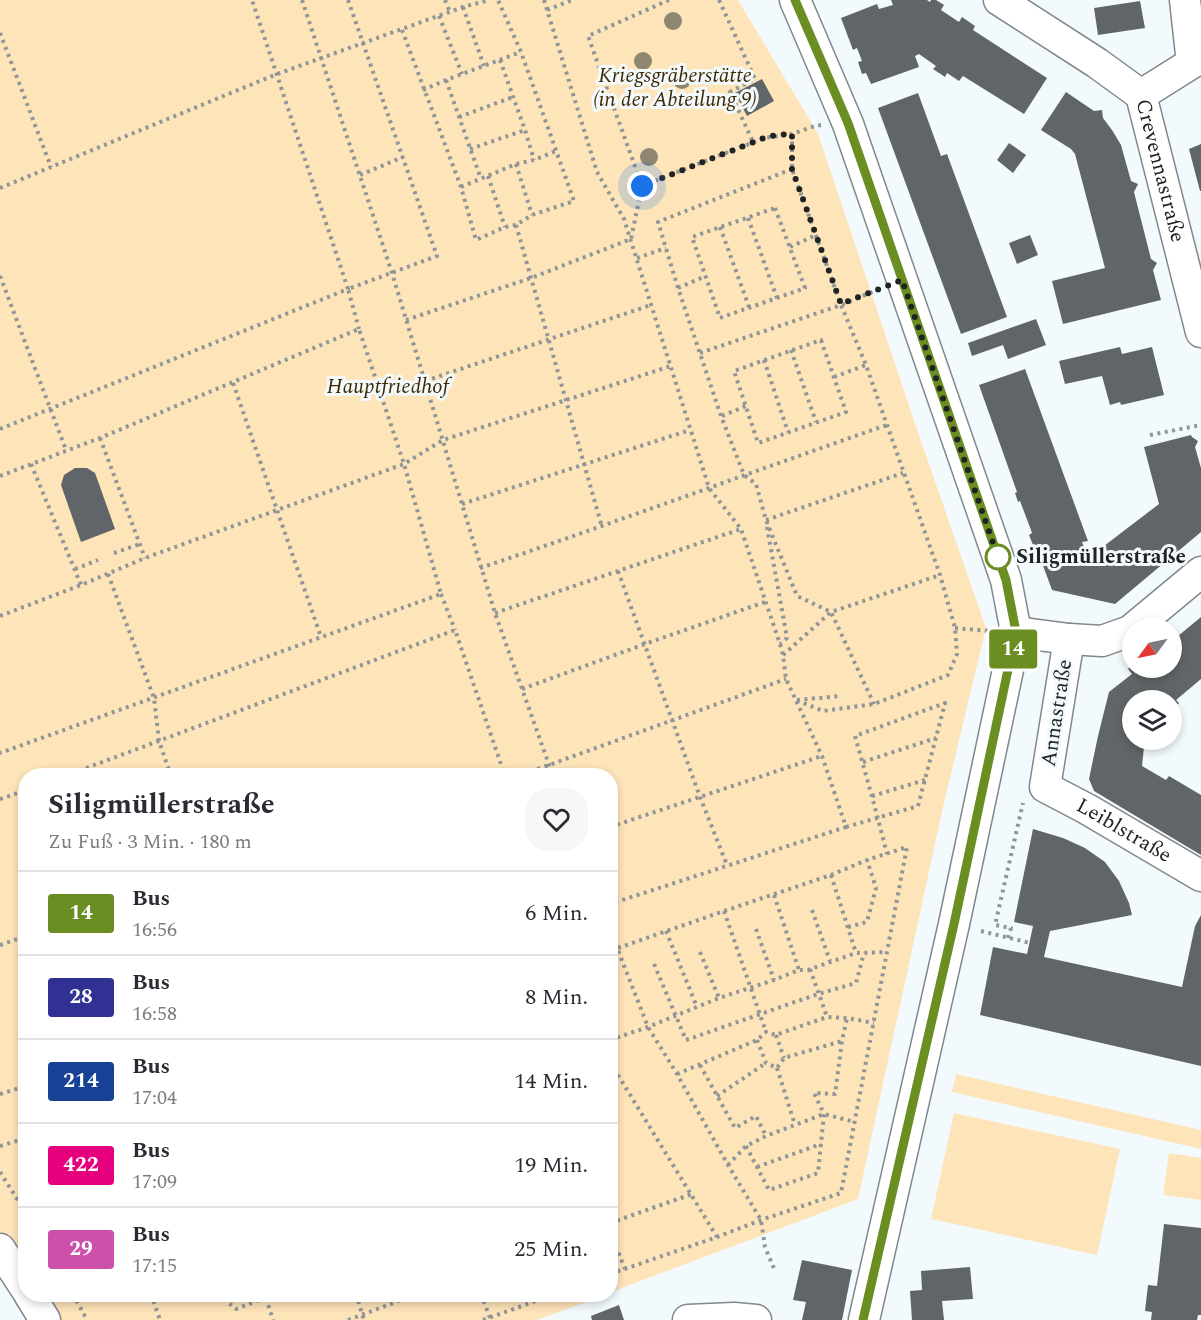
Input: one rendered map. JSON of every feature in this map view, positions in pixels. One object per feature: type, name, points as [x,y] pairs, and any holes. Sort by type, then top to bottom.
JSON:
[{"type":"street","points":[[795,0],[848,123],[1006,580],[1016,632],[954,924],[864,1320]]},
{"type":"street","points":[[999,0],[1097,63],[1141,95]]},
{"type":"street","name":"Crevennastraße","points":[[1185,0],[1196,67],[1141,95],[1201,332]]},
{"type":"street","name":"Annastraße","points":[[1016,632],[1102,641],[1130,631],[1201,572]]},
{"type":"street","name":"Annastraße","points":[[1035,790],[1069,639]]},
{"type":"street","name":"Leiblstraße","points":[[1035,790],[1087,809],[1201,876]]},
{"type":"street","points":[[0,1249],[18,1277]]},
{"type":"street","points":[[34,1302],[45,1320]]},
{"type":"street","points":[[688,1320],[734,1318],[756,1320]]},
{"type":"path","points":[[252,0],[348,288],[359,329],[404,464],[441,594],[502,768]]},
{"type":"path","points":[[302,0],[392,273],[480,568],[550,768]]},
{"type":"path","points":[[0,429],[348,288],[437,256],[348,0]]},
{"type":"path","points":[[445,0],[450,12]]},
{"type":"path","points":[[0,188],[277,74],[363,42],[490,0]]},
{"type":"path","points":[[402,30],[461,187],[476,240],[516,225],[532,215],[574,201],[521,52],[498,0]]},
{"type":"path","points":[[544,0],[597,172],[624,219],[631,239],[709,488],[741,529],[780,644],[786,679],[822,756],[846,827]]},
{"type":"path","points":[[546,10],[573,0]]},
{"type":"path","points":[[631,239],[642,186],[588,36],[669,0]]},
{"type":"path","points":[[720,0],[755,79],[730,92],[753,142]]},
{"type":"path","points":[[463,8],[484,66]]},
{"type":"path","points":[[439,16],[462,74]]},
{"type":"path","points":[[0,33],[51,166]]},
{"type":"path","points":[[423,90],[521,52]]},
{"type":"path","points":[[500,60],[534,160]]},
{"type":"path","points":[[446,80],[481,179]]},
{"type":"path","points":[[459,117],[513,98]]},
{"type":"path","points":[[470,149],[525,130]]},
{"type":"path","points":[[642,186],[753,142],[776,135],[792,134],[792,169],[841,304],[866,365],[939,575],[955,628],[957,654],[948,675],[874,704],[823,711],[796,700]]},
{"type":"path","points":[[461,187],[516,164],[556,151]]},
{"type":"path","points":[[360,175],[403,158]]},
{"type":"path","points":[[516,164],[532,215]]},
{"type":"path","points":[[780,644],[787,638],[766,520],[756,484],[744,475],[721,416],[657,222],[792,169]]},
{"type":"path","points":[[488,176],[506,227]]},
{"type":"path","points":[[776,208],[805,288],[720,318],[692,237],[720,227],[776,208]]},
{"type":"path","points":[[748,218],[777,298]]},
{"type":"path","points":[[516,225],[602,527]]},
{"type":"path","points":[[720,227],[750,307]]},
{"type":"path","points":[[790,247],[816,236]]},
{"type":"path","points":[[406,320],[531,278],[631,239]]},
{"type":"path","points":[[637,258],[666,248]]},
{"type":"path","points":[[0,276],[66,450]]},
{"type":"path","points":[[678,288],[706,276]]},
{"type":"path","points":[[700,353],[841,304],[902,280]]},
{"type":"path","points":[[424,381],[651,305]]},
{"type":"path","points":[[0,476],[100,438],[359,329]]},
{"type":"path","points":[[821,340],[846,412],[758,443],[734,371],[764,360],[821,340]]},
{"type":"path","points":[[792,350],[816,422]]},
{"type":"path","points":[[764,360],[788,432]]},
{"type":"path","points":[[834,377],[866,365]]},
{"type":"path","points":[[0,616],[145,558],[404,464],[443,440],[670,366]]},
{"type":"path","points":[[233,383],[321,637]]},
{"type":"path","points":[[721,416],[746,406]]},
{"type":"path","points":[[480,568],[887,425]]},
{"type":"path","points":[[1150,435],[1201,425]]},
{"type":"path","points":[[462,504],[690,430]]},
{"type":"path","points":[[100,438],[145,558]]},
{"type":"path","points":[[31,464],[81,585]]},
{"type":"path","points":[[766,520],[903,473]]},
{"type":"path","points":[[766,520],[797,596],[831,612],[874,704]]},
{"type":"path","points":[[495,613],[741,529]]},
{"type":"path","points":[[114,553],[140,544]]},
{"type":"path","points":[[75,569],[98,560]]},
{"type":"path","points":[[618,571],[727,866]]},
{"type":"path","points":[[108,574],[154,698],[159,741],[168,768]]},
{"type":"path","points":[[783,655],[831,612],[939,575]]},
{"type":"path","points":[[0,753],[441,594]]},
{"type":"path","points":[[522,689],[765,602]]},
{"type":"path","points":[[86,768],[455,630]]},
{"type":"path","points":[[540,768],[786,679]]},
{"type":"path","points":[[796,700],[840,696]]},
{"type":"path","points":[[618,901],[846,827],[878,818],[918,806],[945,704],[855,736],[863,762],[878,818],[887,854]]},
{"type":"path","points":[[863,762],[936,738]]},
{"type":"path","points":[[618,823],[822,756]]},
{"type":"path","points":[[872,796],[925,780]]},
{"type":"path","points":[[1008,938],[1011,928],[994,925],[1035,790]]},
{"type":"path","points":[[0,799],[18,793]]},
{"type":"path","points":[[618,1271],[761,1221],[842,1193],[908,847],[618,948],[648,1027],[761,1221],[765,1247],[775,1271]]},
{"type":"path","points":[[848,927],[867,922],[876,888],[867,860]]},
{"type":"path","points":[[831,875],[856,952]]},
{"type":"path","points":[[774,895],[800,970]]},
{"type":"path","points":[[812,910],[830,961]]},
{"type":"path","points":[[724,911],[766,1032]]},
{"type":"path","points":[[756,929],[774,980]]},
{"type":"path","points":[[666,931],[697,1007]]},
{"type":"path","points":[[991,934],[1030,942]]},
{"type":"path","points":[[0,945],[18,939]]},
{"type":"path","points":[[700,952],[719,998]]},
{"type":"path","points":[[618,1037],[719,998],[856,952],[887,952]]},
{"type":"path","points":[[654,964],[686,1040],[818,994],[856,984],[864,952]]},
{"type":"path","points":[[810,969],[827,1017]]},
{"type":"path","points":[[766,1032],[776,1035],[827,1017],[874,1023]]},
{"type":"path","points":[[746,1146],[770,1190],[818,1173],[824,1114],[814,1093],[835,1094],[847,1018]]},
{"type":"path","points":[[677,1074],[758,1040],[766,1032]]},
{"type":"path","points":[[776,1035],[784,1058]]},
{"type":"path","points":[[758,1040],[766,1063],[777,1068],[795,1125]]},
{"type":"path","points":[[777,1068],[784,1058],[842,1041]]},
{"type":"path","points":[[717,1096],[766,1063]]},
{"type":"path","points":[[700,1065],[735,1128],[756,1116],[766,1136]]},
{"type":"path","points":[[618,1075],[717,1237]]},
{"type":"path","points":[[0,1094],[18,1088]]},
{"type":"path","points":[[728,1165],[746,1146],[824,1114],[855,1122]]},
{"type":"path","points":[[0,1146],[18,1140]]},
{"type":"path","points":[[758,1167],[821,1144]]},
{"type":"path","points":[[0,1172],[17,1199]]},
{"type":"path","points":[[618,1219],[692,1194]]},
{"type":"path","points":[[618,1252],[625,1269]]},
{"type":"path","points":[[78,1302],[87,1320]]},
{"type":"path","points":[[154,1302],[160,1320]]},
{"type":"path","points":[[228,1302],[236,1309],[255,1302]]},
{"type":"path","points":[[267,1302],[273,1320]]},
{"type":"path","points":[[358,1302],[363,1318]]},
{"type":"path","points":[[348,1320],[363,1318],[399,1302]]},
{"type":"path","points":[[484,1302],[490,1318]]},
{"type":"path","points":[[483,1320],[533,1302]]},
{"type":"green space","name":"Hauptfriedhof","points":[[0,0],[738,0],[818,134],[986,628],[943,807],[858,1199],[618,1289],[618,768],[18,768],[18,1260],[0,1230]]},
{"type":"green space","points":[[956,1074],[1201,1130],[1201,1149],[952,1092]]},
{"type":"green space","points":[[954,1113],[1120,1149],[1097,1255],[931,1219]]},
{"type":"green space","points":[[1169,1153],[1201,1158],[1201,1200],[1163,1195]]},
{"type":"green space","points":[[43,1302],[586,1302],[537,1320],[55,1320]]},
{"type":"building","points":[[891,0],[927,0],[930,2],[936,0],[944,5],[941,10],[959,22],[962,17],[975,26],[973,30],[1047,78],[1024,114],[963,76],[959,81],[947,73],[945,77],[933,69],[936,66],[919,54],[915,56],[919,67],[871,84],[866,73],[862,74],[858,62],[862,61],[857,48],[853,50],[841,18],[877,4],[879,9],[893,5]]},
{"type":"building","points":[[1140,1],[1145,28],[1098,35],[1094,8]]},
{"type":"building","points":[[762,79],[774,101],[747,116],[735,93]]},
{"type":"building","points":[[1066,92],[1094,111],[1102,110],[1103,118],[1121,145],[1131,181],[1138,184],[1134,192],[1151,259],[1157,263],[1153,270],[1161,300],[1063,324],[1052,281],[1105,268],[1075,154],[1041,130]]},
{"type":"building","points":[[918,93],[941,156],[947,154],[1007,317],[961,334],[878,108]]},
{"type":"building","points":[[1009,143],[1026,155],[1013,173],[997,160]]},
{"type":"building","points":[[1201,144],[1201,191],[1200,191],[1189,149]]},
{"type":"building","points":[[1030,235],[1038,255],[1017,264],[1009,243]]},
{"type":"building","points":[[1036,319],[1046,345],[1008,359],[1003,345],[972,356],[968,343]]},
{"type":"building","points":[[1120,347],[1122,354],[1152,347],[1164,395],[1121,405],[1120,402],[1110,405],[1102,376],[1065,384],[1059,361]]},
{"type":"building","points":[[1025,369],[1088,541],[1082,542],[1086,552],[1105,558],[1109,554],[1104,546],[1159,504],[1144,447],[1191,435],[1198,441],[1195,447],[1201,468],[1201,532],[1115,604],[1052,590],[1035,544],[1033,545],[1029,535],[1032,533],[1031,530],[1020,501],[1018,502],[1015,493],[1017,492],[979,385]]},
{"type":"building","points":[[75,468],[87,468],[95,473],[115,529],[81,542],[61,485],[64,475]]},
{"type":"building","points":[[1201,617],[1201,679],[1182,695],[1182,690],[1122,690],[1122,750],[1144,750],[1142,766],[1166,780],[1169,776],[1201,795],[1201,855],[1094,791],[1089,779],[1109,692],[1127,678],[1182,678],[1182,633]]},
{"type":"building","points":[[1033,829],[1063,838],[1085,848],[1105,862],[1119,881],[1132,915],[1050,931],[1044,957],[1182,987],[1195,926],[1201,915],[1201,1066],[980,1015],[993,947],[1027,954],[1033,926],[1014,922]]},
{"type":"building","points":[[1164,1224],[1201,1228],[1201,1315],[1198,1315],[1197,1320],[1151,1320],[1152,1312],[1145,1311],[1148,1285],[1157,1286]]},
{"type":"building","points":[[802,1260],[852,1270],[842,1320],[802,1320],[806,1302],[793,1300]]},
{"type":"building","points":[[970,1267],[973,1299],[942,1301],[944,1320],[912,1320],[910,1291],[922,1290],[921,1271]]},
{"type":"building","points":[[619,1305],[624,1320],[592,1320],[591,1316]]},
{"type":"bus line","name":"14","points":[[795,0],[848,123],[1006,580],[1016,632],[954,924],[863,1320]]},
{"type":"place","name":"Siligmüllerstraße","points":[[998,557]]},
{"type":"route","points":[[642,186],[764,138],[792,134],[792,169],[841,304],[902,280],[1000,563],[998,557]]},
{"type":"park label","name":"Kriegsgräberstätte (in der Abteilung 9)","points":[[675,88]]}]
